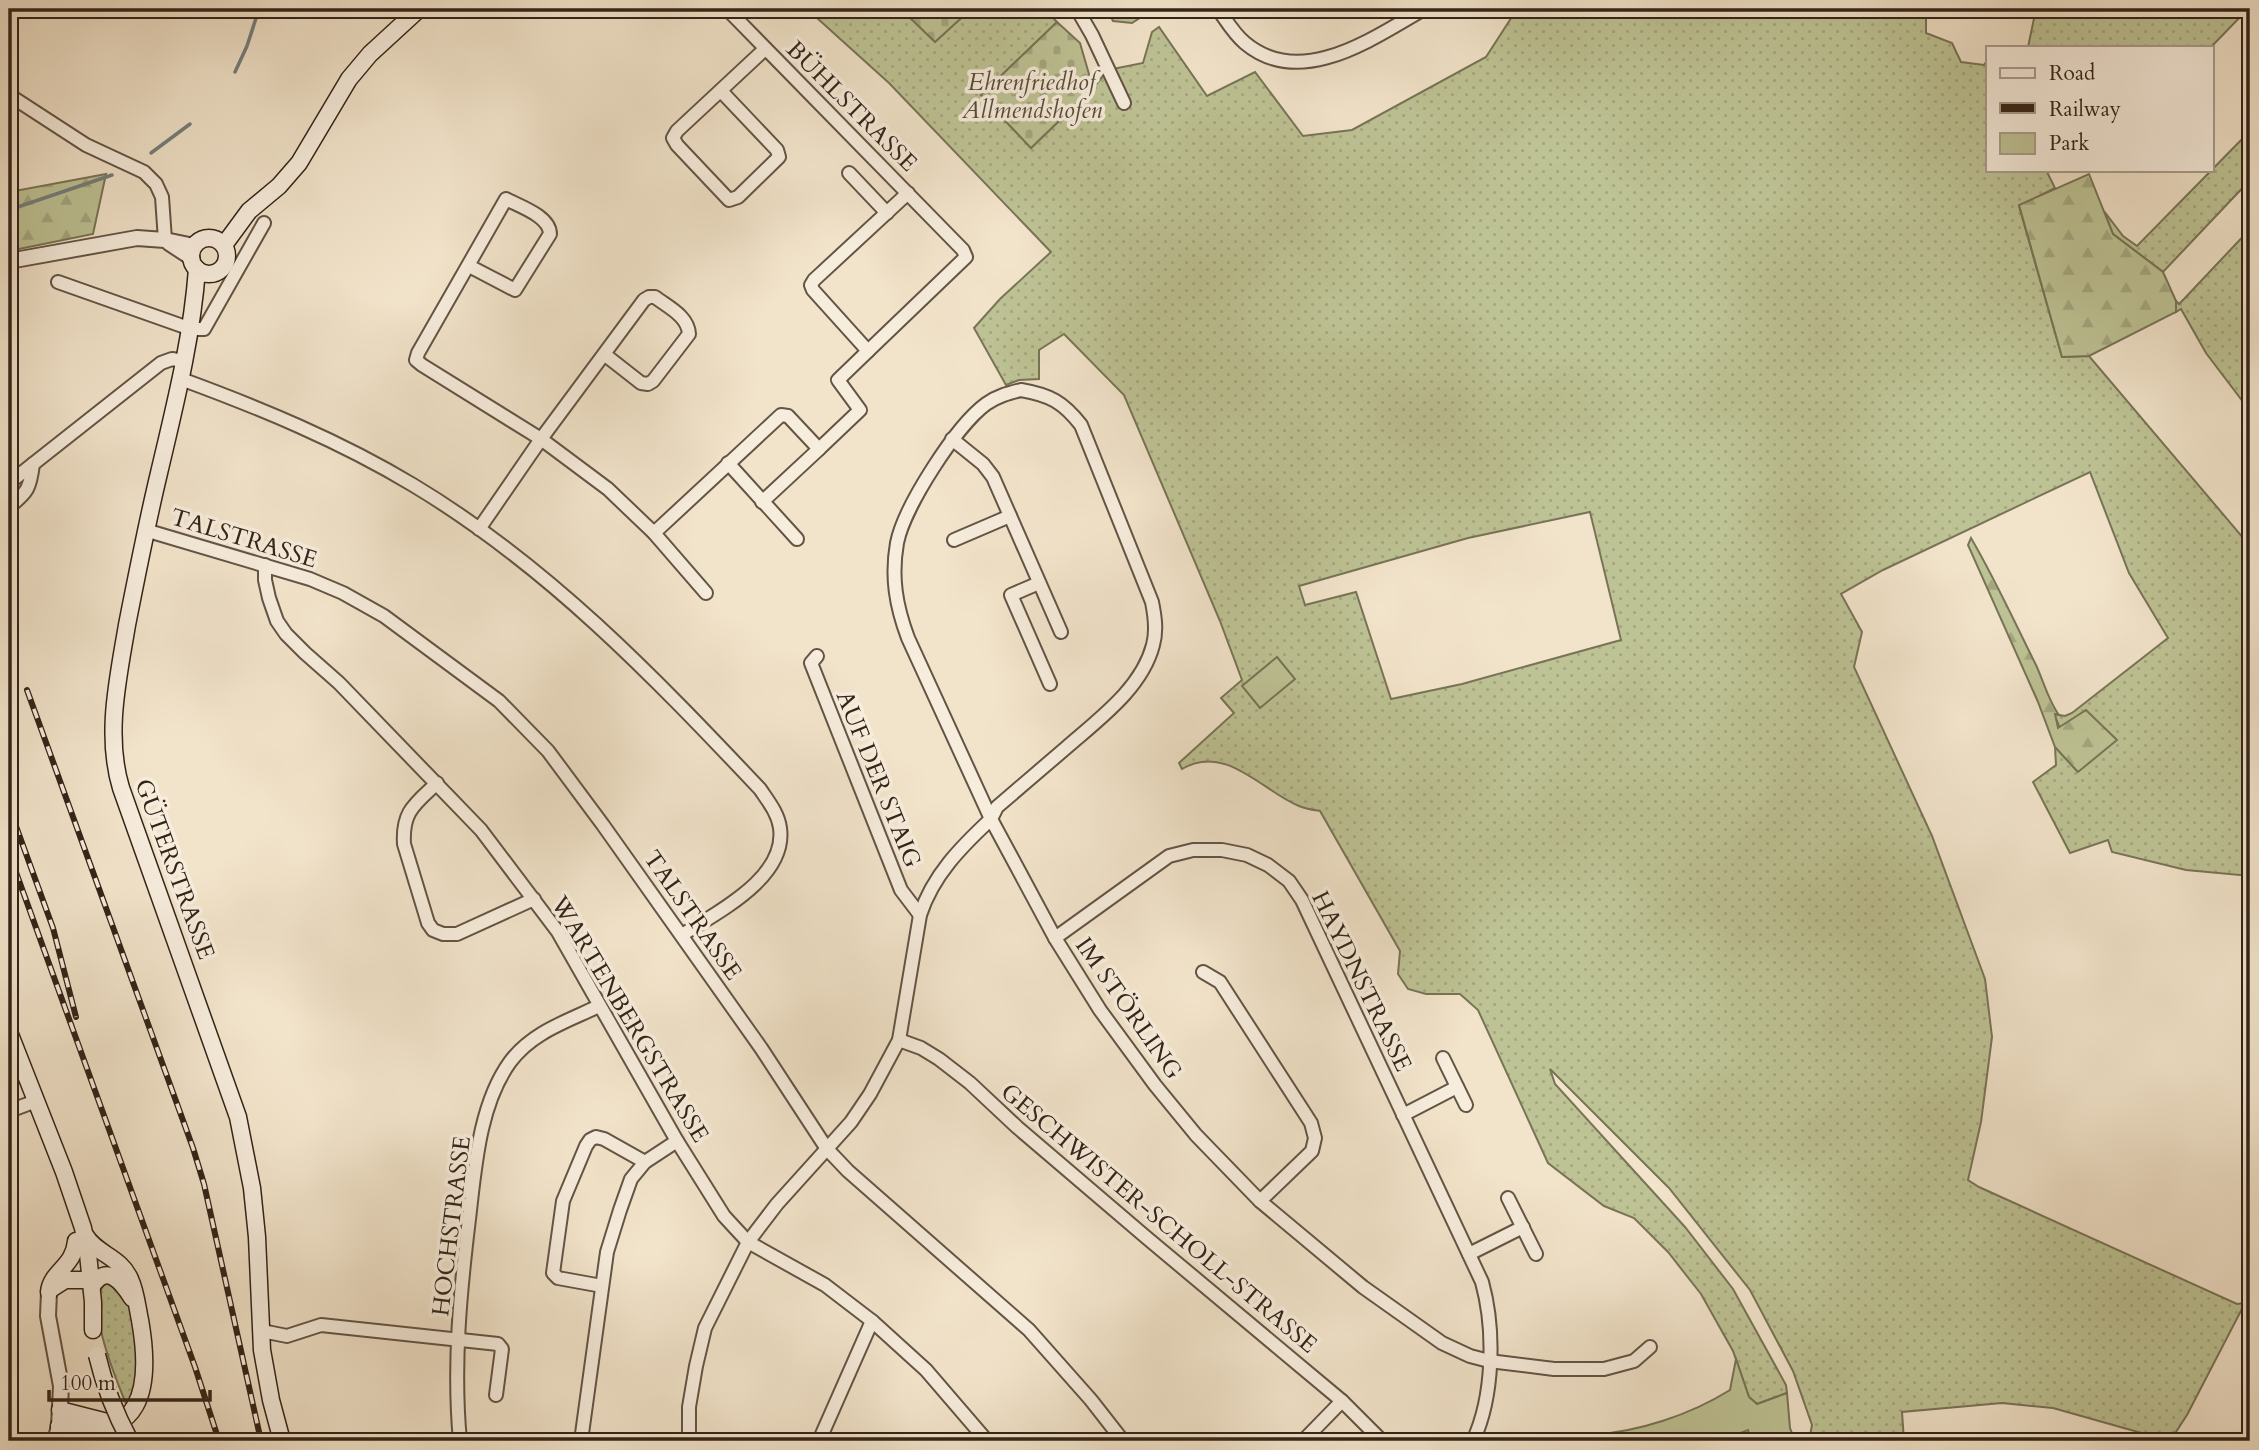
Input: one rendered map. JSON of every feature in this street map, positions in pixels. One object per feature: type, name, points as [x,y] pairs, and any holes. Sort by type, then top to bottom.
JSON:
[{"type":"main road","points":[[198,262],[205,238],[218,241],[279,186],[299,163],[349,79],[363,62],[419,9]]},
{"type":"main road","name":"GÜTERSTRASSE","points":[[218,241],[227,257],[225,264],[216,272],[198,262],[191,329],[145,530],[118,681],[113,745],[116,770],[238,1117],[252,1188],[265,1374],[282,1441]]},
{"type":"main road","points":[[9,1031],[31,1103]]},
{"type":"main road","points":[[9,1060],[73,1196],[97,1354],[111,1402],[130,1441]]},
{"type":"main road","points":[[49,1292],[50,1284],[75,1252],[80,1237]]},
{"type":"main road","points":[[60,1430],[86,1430],[114,1423],[133,1411],[140,1400],[143,1387],[144,1346],[136,1295],[130,1277],[122,1265],[80,1237]]},
{"type":"main road","points":[[49,1292],[52,1287],[65,1280],[88,1283],[107,1275],[116,1278],[131,1297],[139,1316]]},
{"type":"main road","points":[[60,1430],[114,1423]]},
{"type":"street","name":"BÜHLSTRASSE","points":[[727,9],[963,250],[966,257],[841,376],[838,380],[840,384],[860,410],[819,449]]},
{"type":"street","points":[[1077,9],[1124,103]]},
{"type":"street","points":[[1218,9],[1244,43],[1267,57],[1285,62],[1308,62],[1326,58],[1371,40],[1424,9]]},
{"type":"street","name":"BÜHLSTRASSE","points":[[721,91],[777,150],[779,157],[738,197],[729,200],[673,138],[677,131],[765,49]]},
{"type":"street","points":[[9,95],[86,145],[144,172],[156,184],[162,197],[165,240]]},
{"type":"street","name":"BÜHLSTRASSE","points":[[849,173],[887,213]]},
{"type":"street","name":"BÜHLSTRASSE","points":[[868,351],[811,285],[908,193]]},
{"type":"street","points":[[469,266],[516,290],[550,234],[550,227],[546,221],[506,199],[416,360],[541,439],[608,489],[654,533],[706,593]]},
{"type":"street","points":[[58,282],[191,329],[205,329],[264,223]]},
{"type":"street","points":[[9,261],[137,237],[165,240],[198,262]]},
{"type":"street","points":[[479,529],[541,439],[644,300],[655,297],[684,319],[688,326],[689,334],[648,384],[641,383],[604,354]]},
{"type":"street","points":[[9,483],[161,363],[172,359],[184,360]]},
{"type":"street","points":[[181,379],[261,408],[369,460],[414,485],[479,529],[570,599],[650,673],[760,789],[773,807],[780,826],[780,846],[772,864],[740,897],[682,935]]},
{"type":"street","name":"IM STÖRLING","points":[[689,1441],[689,1407],[705,1328],[748,1242],[777,1204],[851,1122],[870,1094],[899,1040],[920,915],[927,895],[957,851],[991,819],[997,807],[1110,710],[1144,668],[1153,646],[1156,626],[1152,602],[1082,425],[1055,399],[1021,390],[987,403],[966,421],[902,521],[894,575],[898,609],[908,638],[991,819],[1055,938],[1100,1010],[1145,1073],[1196,1135],[1260,1201],[1363,1287],[1442,1343],[1489,1362],[1604,1369],[1634,1361],[1650,1347]]},
{"type":"street","points":[[654,533],[781,415],[788,416],[819,449],[762,502]]},
{"type":"street","points":[[952,439],[983,464],[993,477],[1061,632]]},
{"type":"street","points":[[728,463],[797,540]]},
{"type":"street","points":[[9,507],[27,493],[33,464]]},
{"type":"street","points":[[954,540],[1010,516]]},
{"type":"street","name":"TALSTRASSE","points":[[145,530],[310,579],[343,593],[394,623],[499,701],[548,751],[603,825],[761,1048],[827,1149],[848,1171],[1029,1330],[1097,1407],[1122,1441]]},
{"type":"street","name":"WARTENBERGSTRASSE","points":[[265,565],[265,580],[270,598],[277,621],[286,634],[339,683],[481,830],[558,932],[677,1141],[724,1216],[748,1242],[825,1285],[872,1321],[926,1370],[987,1441]]},
{"type":"street","points":[[1039,583],[1011,595],[1050,684]]},
{"type":"street","name":"AUF DER STAIG","points":[[817,656],[811,663],[877,831],[901,890],[920,915]]},
{"type":"street","points":[[437,783],[409,810],[403,831],[404,844],[428,923],[433,930],[443,934],[457,934],[534,899]]},
{"type":"street","name":"HAYDNSTRASSE","points":[[1055,938],[1169,856],[1193,850],[1222,850],[1247,856],[1268,865],[1289,881],[1302,900],[1482,1282],[1492,1330],[1486,1404],[1473,1441]]},
{"type":"street","points":[[1203,972],[1220,982],[1311,1123],[1315,1138],[1311,1151],[1260,1201]]},
{"type":"street","name":"HOCHSTRASSE","points":[[460,1441],[456,1396],[463,1271],[475,1168],[486,1117],[495,1089],[511,1061],[540,1033],[599,1006]]},
{"type":"street","name":"GESCHWISTER-SCHOLL-STRASSE","points":[[899,1040],[921,1048],[970,1083],[1017,1127],[1342,1401],[1382,1441]]},
{"type":"street","name":"HAYDNSTRASSE","points":[[1443,1058],[1466,1105]]},
{"type":"street","points":[[1404,1115],[1457,1087]]},
{"type":"street","points":[[9,1111],[31,1103]]},
{"type":"street","points":[[602,1286],[558,1278],[553,1273],[563,1201],[586,1146],[596,1137],[645,1162]]},
{"type":"street","points":[[581,1441],[607,1252],[620,1210],[631,1179],[645,1162],[677,1141]]},
{"type":"street","points":[[1508,1198],[1536,1254]]},
{"type":"street","points":[[1469,1254],[1523,1227]]},
{"type":"street","points":[[49,1292],[48,1316],[61,1377],[60,1430]]},
{"type":"street","points":[[819,1441],[872,1321]]},
{"type":"street","points":[[262,1331],[287,1336],[321,1325],[458,1340]]},
{"type":"street","name":"HOCHSTRASSE","points":[[458,1340],[498,1344],[502,1349],[496,1395]]},
{"type":"street","points":[[1304,1441],[1342,1401]]},
{"type":"green space","points":[[807,9],[901,9],[935,42],[971,9],[1044,9],[1057,22],[981,95],[1031,148],[1108,70],[1143,63],[1152,32],[1159,27],[1207,96],[1255,72],[1303,136],[1352,130],[1486,57],[1517,9],[1926,9],[1926,33],[1952,43],[1961,62],[1984,65],[1986,62],[1986,172],[2047,172],[2055,188],[2019,206],[2062,357],[2089,356],[2250,546],[2250,876],[2186,870],[2112,852],[2108,840],[2070,853],[2033,782],[2056,765],[2055,747],[2078,772],[2054,714],[2065,716],[2072,713],[2168,638],[2129,573],[2090,472],[1883,570],[1841,594],[1862,632],[1854,667],[1932,836],[1985,979],[1992,1037],[1981,1122],[1968,1180],[2237,1304],[2245,1303],[2187,1415],[2170,1441],[2053,1408],[2002,1403],[1902,1412],[1904,1441],[1809,1441],[1812,1425],[1793,1371],[1750,1290],[1669,1188],[1550,1069],[1555,1084],[1685,1227],[1733,1289],[1786,1385],[1787,1393],[1757,1404],[1749,1397],[1733,1351],[1701,1294],[1668,1252],[1634,1218],[1604,1206],[1548,1163],[1478,1010],[1460,994],[1426,994],[1408,989],[1398,974],[1400,951],[1320,811],[1307,809],[1285,799],[1229,765],[1198,763],[1182,769],[1179,763],[1234,713],[1221,698],[1242,680],[1220,621],[1124,395],[1064,334],[1039,350],[1039,379],[1019,380],[1006,385],[974,328],[1000,299],[1051,252],[889,83]],"holes":[[[1590,512],[1621,640],[1462,684],[1391,699],[1356,592],[1305,605],[1299,586],[1468,538]]]},
{"type":"green space","points":[[901,9],[971,9],[935,42]]},
{"type":"green space","points":[[1107,9],[1146,9],[1149,12],[1132,23],[1113,21]]},
{"type":"green space","points":[[2036,9],[2248,9],[2212,46],[2028,46]]},
{"type":"green space","name":"Ehrenfriedhof Allmendshofen","points":[[1057,22],[1080,43],[1093,88],[1031,148],[981,95]]},
{"type":"green space","points":[[2250,131],[2250,180],[2163,272],[2113,234],[2104,211],[2123,236],[2137,246],[2210,172],[2214,172],[2214,168]]},
{"type":"green space","points":[[106,174],[93,234],[9,251],[9,192]]},
{"type":"green space","points":[[2089,174],[2113,234],[2163,272],[2176,301],[2176,312],[2089,356],[2062,357],[2019,205]]},
{"type":"green space","points":[[2250,229],[2250,411],[2206,353],[2181,309],[2176,312],[2176,301],[2179,304]]},
{"type":"green space","points":[[1971,538],[2005,601],[2059,715],[2055,714],[2058,728],[2086,710],[2117,740],[2078,772],[2055,747],[2038,702],[1968,545]]},
{"type":"green space","points":[[1277,657],[1295,679],[1260,708],[1242,686]]},
{"type":"green space","points":[[112,1280],[131,1306],[137,1336],[137,1369],[133,1396],[126,1404],[108,1357],[99,1318],[98,1300],[102,1287]]},
{"type":"green space","points":[[1736,1359],[1749,1397],[1757,1404],[1787,1393],[1790,1428],[1795,1441],[1751,1441],[1748,1430],[1720,1441],[1540,1441],[1543,1433],[1585,1435],[1627,1430],[1663,1421],[1698,1407],[1730,1390]]},
{"type":"waterway","points":[[235,72],[259,9]]},
{"type":"waterway","points":[[151,153],[190,124]]},
{"type":"waterway","points":[[9,210],[112,175]]},
{"type":"railway","points":[[27,690],[193,1148],[204,1184],[261,1441]]},
{"type":"railway","points":[[9,807],[53,928],[76,1017]]},
{"type":"railway","points":[[9,853],[195,1367],[219,1441]]}]
